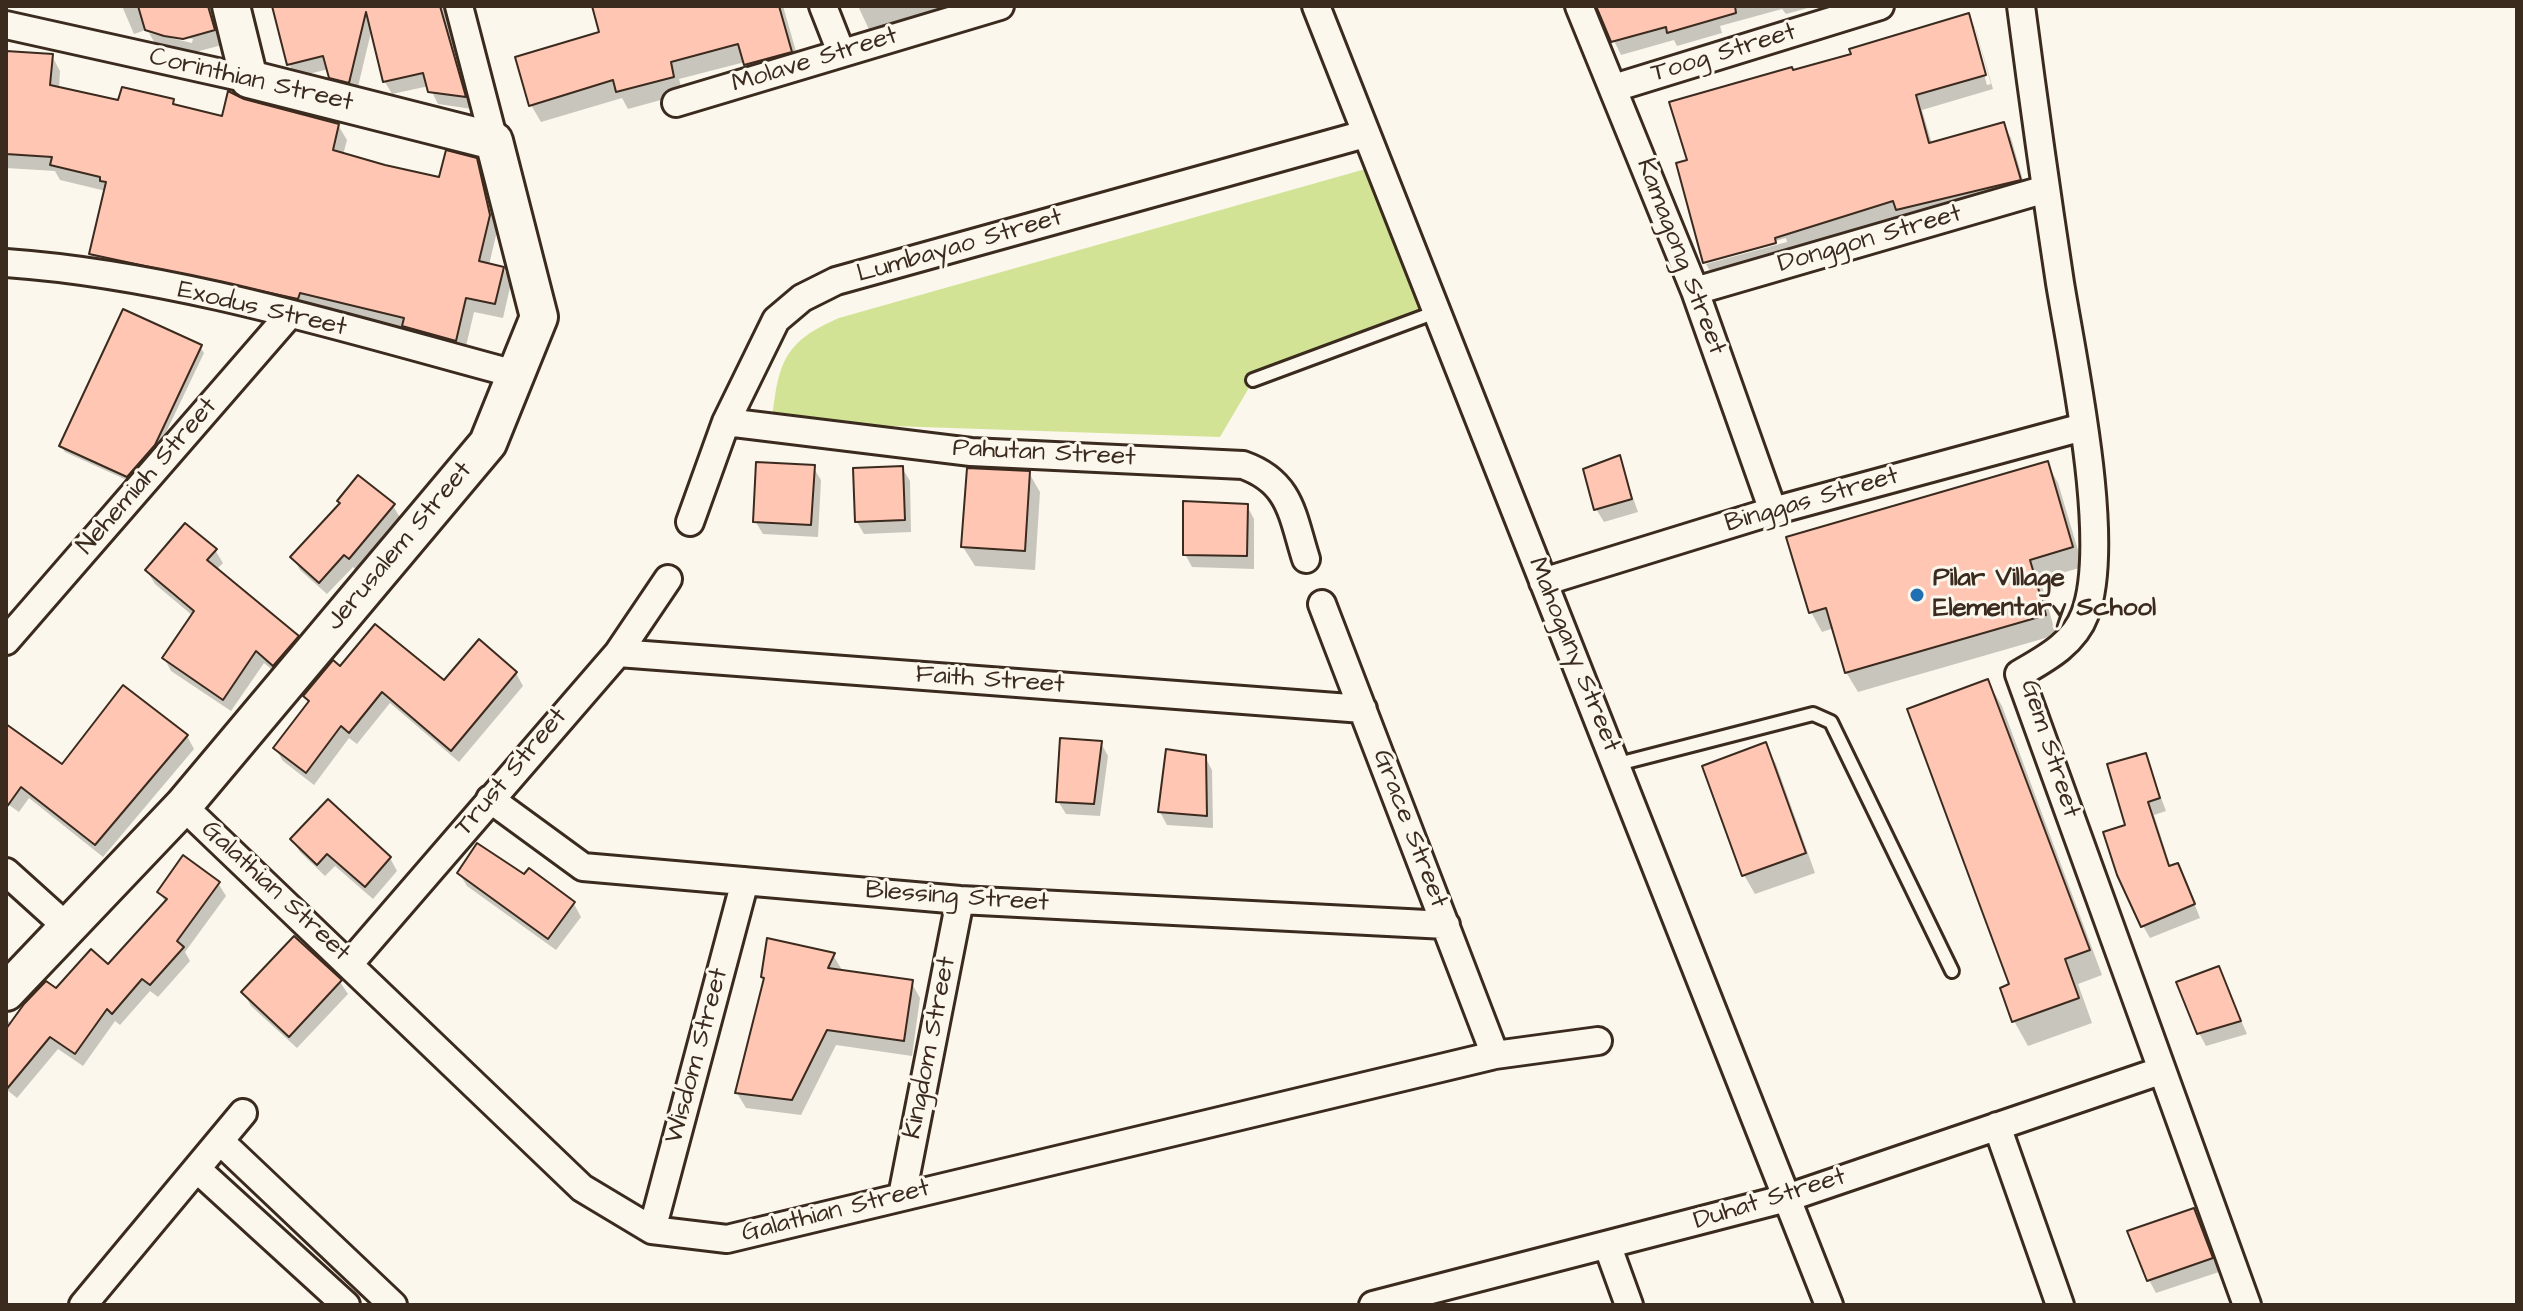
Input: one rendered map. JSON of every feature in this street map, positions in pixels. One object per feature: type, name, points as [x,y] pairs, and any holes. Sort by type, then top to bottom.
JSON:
[{"type":"street","points":[[231,6],[249,79]]},
{"type":"street","name":"Jerusalem Street","points":[[6,992],[183,806],[488,443],[539,317],[459,6]]},
{"type":"street","points":[[823,6],[841,52]]},
{"type":"street","name":"Molave Street","points":[[676,103],[1000,6]]},
{"type":"street","name":"Mahogany Street","points":[[1316,6],[1618,764],[1829,1305]]},
{"type":"street","name":"Kamagong Street","points":[[1579,6],[1695,291],[1773,511]]},
{"type":"street","name":"Toog Street","points":[[1614,88],[1880,6]]},
{"type":"street","name":"Gem Street","points":[[2021,6],[2083,427],[2093,534],[2093,585],[2084,617],[2058,652],[2019,674],[2247,1305]]},
{"type":"street","name":"Corinthian Street","points":[[6,25],[249,79],[494,141]]},
{"type":"street","name":"Lumbayao Street","points":[[690,522],[726,422],[776,320],[802,298],[836,281],[1365,134]]},
{"type":"street","name":"Donggon Street","points":[[1695,291],[2046,189]]},
{"type":"street","name":"Exodus Street","points":[[6,263],[70,267],[290,314],[515,374]]},
{"type":"street","name":"Nehemiah Street","points":[[6,641],[290,314]]},
{"type":"street","name":"Pahutan Street","points":[[726,422],[971,452],[1243,465],[1265,473],[1287,496],[1306,559]]},
{"type":"street","name":"Binggas Street","points":[[1543,582],[1773,511],[2083,427]]},
{"type":"street","name":"Trust Street","points":[[350,963],[618,653],[668,579]]},
{"type":"street","name":"Grace Street","points":[[1322,604],[1495,1055]]},
{"type":"street","name":"Faith Street","points":[[618,653],[1363,709]]},
{"type":"street","name":"Blessing Street","points":[[490,799],[583,867],[960,900],[1446,925]]},
{"type":"street","name":"Galathian Street","points":[[183,806],[582,1188],[652,1230],[727,1239],[1495,1055],[1598,1041]]},
{"type":"street","points":[[6,872],[67,927]]},
{"type":"street","name":"Wisdom Street","points":[[652,1230],[745,881]]},
{"type":"street","name":"Kingdom Street","points":[[902,1196],[960,900]]},
{"type":"street","name":"Duhat Street","points":[[1373,1305],[1608,1247],[1787,1198],[2160,1071]]},
{"type":"street","points":[[83,1305],[243,1113]]},
{"type":"street","points":[[1997,1126],[2060,1305]]},
{"type":"street","points":[[220,1141],[393,1305]]},
{"type":"street","points":[[197,1169],[346,1305]]},
{"type":"street","points":[[1608,1247],[1629,1305]]},
{"type":"lane","points":[[1253,380],[1436,312]]},
{"type":"lane","points":[[1618,764],[1813,714],[1831,722],[1952,971]]},
{"type":"green space","points":[[1369,168],[1431,322],[1250,386],[1220,437],[772,422],[777,385],[787,357],[806,336],[839,318]]},
{"type":"building","points":[[138,6],[208,6],[215,30],[183,39],[164,36],[145,30]]},
{"type":"building","points":[[272,6],[440,6],[466,97],[428,92],[423,73],[383,82],[366,12],[349,83],[329,78],[323,56],[287,65]]},
{"type":"building","points":[[592,6],[779,6],[792,52],[744,65],[738,44],[671,62],[674,77],[616,92],[613,80],[529,106],[515,57],[599,32]]},
{"type":"building","points":[[1596,6],[1735,6],[1736,13],[1667,33],[1666,27],[1611,42]]},
{"type":"building","points":[[1969,13],[1986,75],[1916,95],[1929,143],[2004,122],[2021,180],[1896,210],[1893,201],[1775,238],[1776,243],[1703,263],[1676,163],[1687,160],[1669,102],[1792,67],[1793,70],[1851,54],[1849,49]]},
{"type":"building","points":[[6,51],[53,54],[50,85],[118,100],[122,87],[174,99],[173,104],[222,116],[228,91],[244,99],[339,124],[333,150],[385,165],[439,177],[446,150],[477,158],[490,215],[479,261],[504,267],[495,304],[466,298],[456,341],[402,326],[404,318],[300,293],[298,299],[89,254],[106,182],[100,181],[100,177],[50,165],[52,157],[6,154]]},
{"type":"building","points":[[123,309],[202,345],[155,445],[127,477],[59,446]]},
{"type":"building","points":[[1620,455],[1632,499],[1594,510],[1583,469]]},
{"type":"building","name":"Pilar Village Elementary School","points":[[2048,461],[2073,547],[2030,560],[2046,615],[1845,673],[1826,608],[1809,613],[1786,537]]},
{"type":"building","points":[[756,462],[815,465],[811,525],[753,522]]},
{"type":"building","points":[[903,466],[905,520],[855,522],[853,468]]},
{"type":"building","points":[[967,468],[1030,471],[1025,551],[961,547]]},
{"type":"building","points":[[358,475],[395,504],[349,559],[344,555],[319,583],[290,557],[340,503],[337,501]]},
{"type":"building","points":[[1183,501],[1248,504],[1247,556],[1183,555]]},
{"type":"building","points":[[185,523],[217,549],[207,560],[299,636],[273,666],[256,651],[223,700],[162,658],[194,611],[145,570]]},
{"type":"building","points":[[375,624],[444,680],[479,639],[517,672],[451,751],[382,692],[349,733],[341,726],[306,773],[273,748],[309,701],[303,696],[333,660],[340,666]]},
{"type":"building","points":[[1988,679],[2090,950],[2065,959],[2079,998],[2012,1022],[2000,988],[2009,984],[1907,709]]},
{"type":"building","points":[[123,685],[188,735],[95,845],[21,787],[6,808],[6,724],[62,764]]},
{"type":"building","points":[[1060,738],[1102,741],[1094,804],[1056,802]]},
{"type":"building","points":[[1766,742],[1806,853],[1742,876],[1702,766]]},
{"type":"building","points":[[1166,749],[1206,755],[1207,816],[1158,812]]},
{"type":"building","points":[[2146,753],[2160,798],[2148,802],[2169,866],[2178,863],[2195,904],[2141,927],[2117,875],[2103,832],[2125,825],[2107,764]]},
{"type":"building","points":[[328,799],[391,857],[365,887],[327,854],[317,865],[290,839]]},
{"type":"building","points":[[477,843],[524,874],[529,868],[575,902],[548,939],[457,873]]},
{"type":"building","points":[[183,855],[220,882],[177,941],[184,947],[150,985],[142,979],[112,1014],[107,1009],[75,1054],[50,1037],[6,1090],[6,1029],[24,1004],[46,981],[56,988],[91,949],[108,964],[167,899],[157,892]]},
{"type":"building","points":[[294,936],[342,980],[289,1037],[241,992]]},
{"type":"building","points":[[767,938],[835,953],[828,968],[913,980],[904,1041],[827,1030],[792,1100],[735,1093],[764,978],[761,977]]},
{"type":"building","points":[[2219,966],[2241,1021],[2197,1034],[2176,982]]},
{"type":"building","points":[[2194,1208],[2213,1258],[2147,1281],[2127,1231]]},
{"type":"place","name":"Pilar Village Elementary School","points":[[1917,595]]}]
